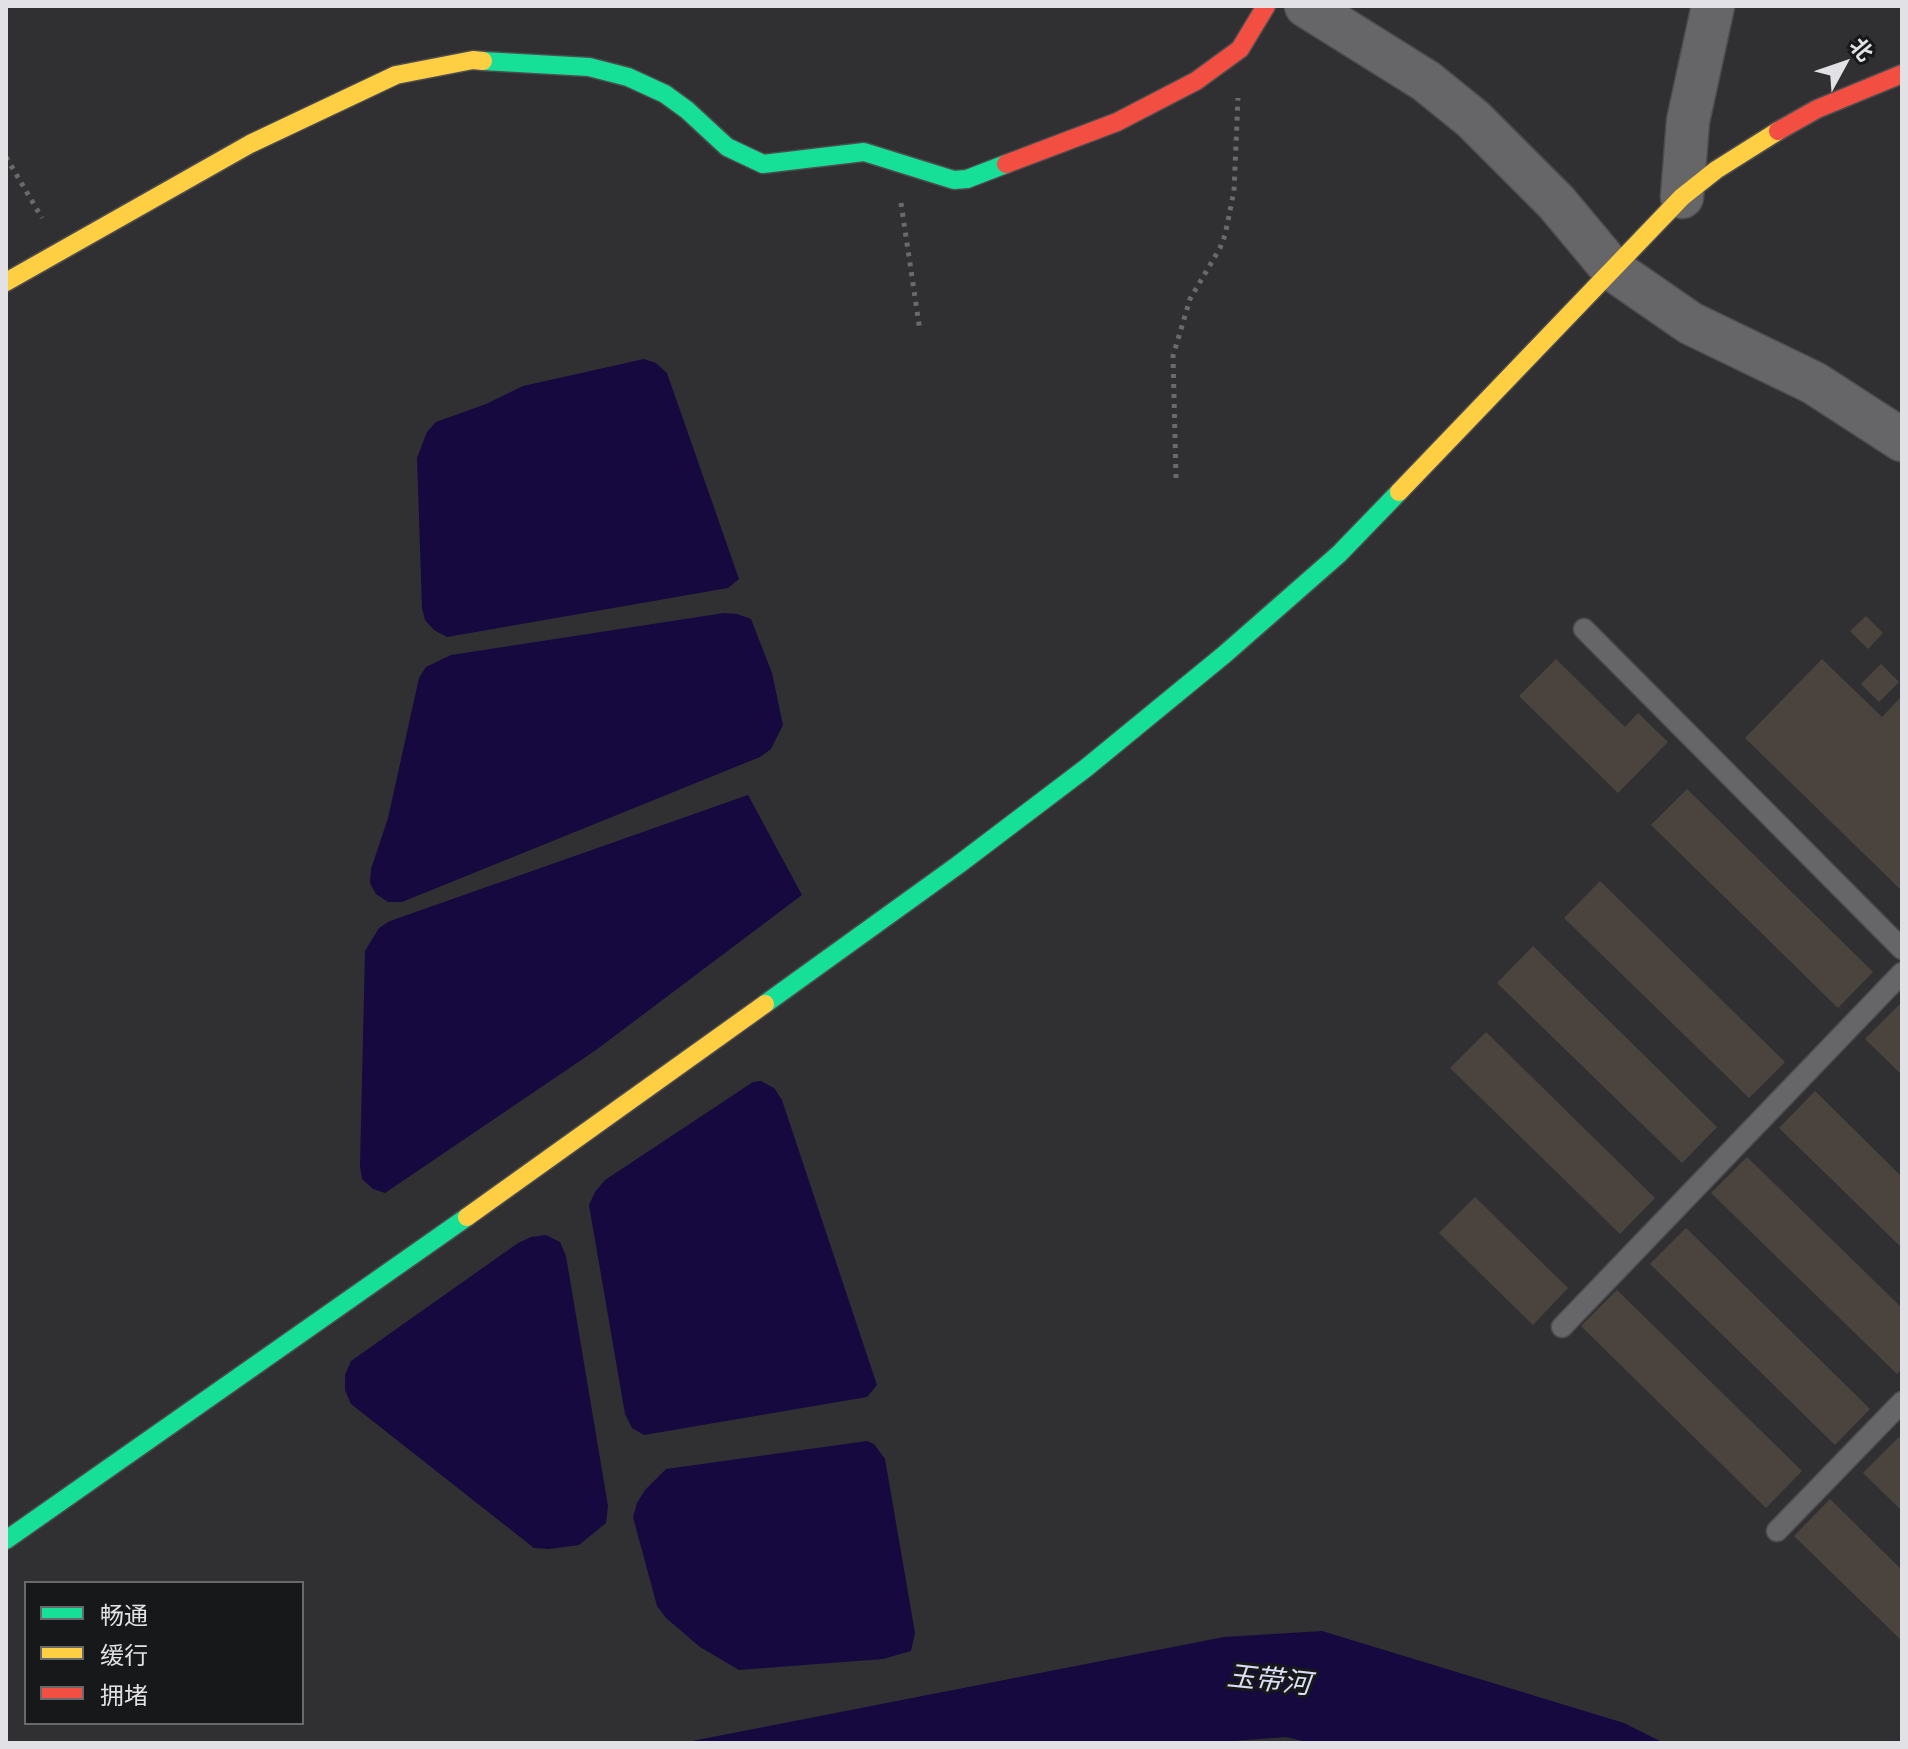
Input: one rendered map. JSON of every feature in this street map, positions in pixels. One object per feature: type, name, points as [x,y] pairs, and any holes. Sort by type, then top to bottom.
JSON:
[{"type":"street","points":[[6,282],[250,144],[396,75],[473,60],[589,67],[628,77],[665,94],[727,147],[763,164],[864,152],[940,178],[967,179],[1117,122],[1196,81],[1240,49],[1266,6]]},
{"type":"street","points":[[1306,6],[1426,81],[1473,119],[1556,202],[1612,269],[1690,323],[1814,383],[1902,440]]},
{"type":"street","points":[[1682,197],[1688,121],[1713,6]]},
{"type":"street","points":[[6,1540],[527,1175],[946,874],[1086,768],[1225,654],[1339,554],[1405,489],[1682,197],[1761,140],[1817,109],[1902,74]]},
{"type":"lane","points":[[1584,629],[1902,949]]},
{"type":"lane","points":[[1562,1327],[1902,973]]},
{"type":"lane","points":[[1777,1531],[1902,1402]]},
{"type":"path","points":[[1176,478],[1173,356],[1190,299],[1225,235],[1234,191],[1240,49]]},
{"type":"path","points":[[6,157],[62,252]]},
{"type":"path","points":[[895,163],[920,331]]},
{"type":"water","points":[[644,359],[656,363],[667,373],[739,579],[728,588],[447,637],[434,630],[425,620],[422,608],[417,458],[427,432],[436,422],[486,404],[523,386]]},
{"type":"water","points":[[724,613],[751,619],[772,673],[783,725],[771,749],[760,757],[402,902],[388,902],[376,894],[370,883],[371,869],[388,818],[419,678],[426,667],[451,655]]},
{"type":"water","points":[[748,795],[802,895],[596,1050],[385,1193],[373,1189],[362,1179],[365,951],[379,928],[390,921]]},
{"type":"water","points":[[761,1081],[774,1088],[782,1100],[877,1385],[867,1397],[644,1435],[632,1428],[625,1414],[589,1205],[605,1180],[753,1082]]},
{"type":"water","points":[[546,1235],[560,1242],[566,1256],[608,1506],[606,1523],[579,1545],[549,1549],[534,1548],[351,1404],[345,1390],[345,1375],[351,1361],[518,1243]]},
{"type":"water","points":[[867,1441],[874,1444],[885,1459],[915,1633],[911,1651],[883,1659],[739,1670],[700,1647],[666,1618],[657,1606],[633,1517],[645,1490],[666,1469]]},
{"type":"water","name":"玉带河","points":[[1322,1631],[1624,1723],[1664,1743],[1310,1743],[1286,1737],[1207,1743],[682,1743],[1224,1637]]},
{"type":"building","points":[[1866,616],[1883,633],[1868,649],[1850,631]]},
{"type":"building","points":[[1556,659],[1625,727],[1638,713],[1668,742],[1618,793],[1519,696]]},
{"type":"building","points":[[1822,659],[1882,717],[1902,696],[1902,891],[1745,738]]},
{"type":"building","points":[[1881,664],[1899,682],[1879,702],[1861,684]]},
{"type":"building","points":[[1687,789],[1873,972],[1838,1008],[1651,825]]},
{"type":"building","points":[[1600,881],[1785,1062],[1749,1098],[1564,918]]},
{"type":"building","points":[[1533,946],[1717,1127],[1682,1163],[1497,983]]},
{"type":"building","points":[[1902,1002],[1902,1075],[1865,1039]]},
{"type":"building","points":[[1486,1032],[1655,1198],[1620,1234],[1450,1068]]},
{"type":"building","points":[[1815,1091],[1902,1177],[1902,1248],[1779,1128]]},
{"type":"building","points":[[1747,1157],[1902,1308],[1902,1369],[1897,1374],[1711,1193]]},
{"type":"building","points":[[1475,1197],[1568,1288],[1533,1325],[1439,1233]]},
{"type":"building","points":[[1686,1228],[1870,1409],[1835,1445],[1650,1264]]},
{"type":"building","points":[[1617,1290],[1802,1471],[1766,1508],[1581,1326]]},
{"type":"building","points":[[1899,1437],[1902,1440],[1902,1511],[1863,1473]]},
{"type":"building","points":[[1830,1499],[1902,1570],[1902,1641],[1794,1536]]},
{"type":"traffic: fast","points":[[483,61],[589,67],[628,77],[665,94],[727,147],[763,164],[864,152],[954,180],[967,179],[1006,164]]},
{"type":"traffic: fast","points":[[765,1004],[1086,768],[1225,654],[1339,554],[1399,492]]},
{"type":"traffic: fast","points":[[6,1540],[467,1217]]},
{"type":"traffic: slow","points":[[6,282],[250,144],[396,75],[473,60],[483,61]]},
{"type":"traffic: slow","points":[[1399,492],[1682,197],[1716,170],[1778,131]]},
{"type":"traffic: slow","points":[[467,1217],[765,1004]]},
{"type":"traffic: jam","points":[[1006,164],[1117,122],[1196,81],[1240,49],[1266,6]]},
{"type":"traffic: jam","points":[[1778,131],[1817,109],[1902,74]]}]
